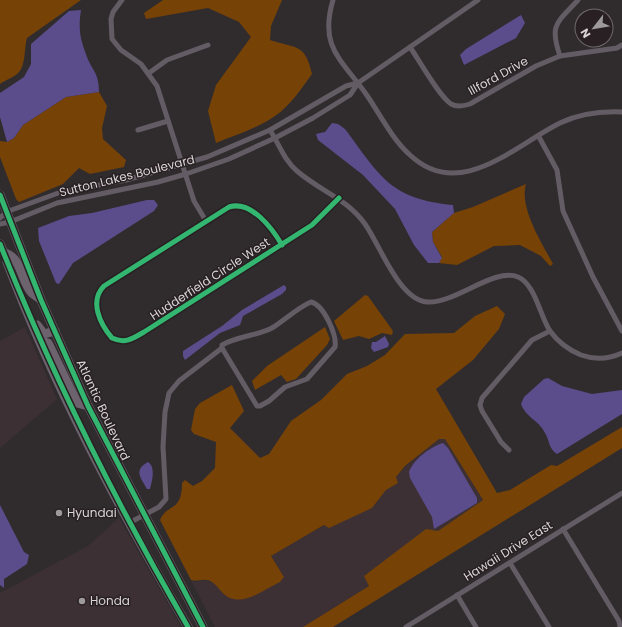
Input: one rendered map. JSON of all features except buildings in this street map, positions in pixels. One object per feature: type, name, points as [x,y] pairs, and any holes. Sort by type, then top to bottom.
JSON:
[{"type":"highway","name":"Atlantic Boulevard","points":[[0,195],[3,215],[10,222],[41,300],[88,406],[202,627]]},
{"type":"highway","points":[[0,244],[41,341],[88,443],[129,523],[188,627]]},
{"type":"highway","points":[[5,258],[8,254],[13,259],[32,293],[41,300]]},
{"type":"highway","points":[[22,298],[29,306],[40,330],[48,334],[55,331]]},
{"type":"highway","points":[[41,341],[48,343],[77,403],[88,406]]},
{"type":"street","points":[[122,0],[113,12],[110,24],[111,34],[115,44],[149,73],[157,86],[196,206],[206,221],[226,208],[238,205],[243,206],[267,224],[282,244]]},
{"type":"street","points":[[333,0],[328,22],[331,42],[335,52],[402,147],[419,162],[436,170],[450,173],[475,170],[539,137],[560,124],[579,116],[604,111],[622,112]]},
{"type":"street","name":"Sutton Lakes Boulevard","points":[[3,215],[55,194],[126,180],[183,165],[230,148],[270,130],[346,86],[358,83],[478,0]]},
{"type":"street","points":[[560,56],[555,39],[555,26],[578,0]]},
{"type":"street","points":[[149,73],[167,60],[208,45]]},
{"type":"street","name":"Illford Drive","points":[[410,47],[443,96],[448,101],[456,105],[470,104],[536,66],[560,56],[617,48],[622,45]]},
{"type":"street","name":"Sutton Lakes Boulevard","points":[[0,224],[10,222],[57,203],[186,174],[229,159],[275,138],[313,118],[350,95],[358,83]]},
{"type":"street","points":[[138,130],[168,121]]},
{"type":"street","points":[[270,130],[290,164],[297,171],[339,198],[360,217],[402,286],[412,297],[426,302],[442,301],[499,277],[512,275],[519,277],[528,284],[550,331],[567,347],[587,357],[606,358],[622,353]]},
{"type":"street","points":[[539,137],[557,170],[563,211],[596,283],[622,331]]},
{"type":"street","points":[[100,184],[102,193]]},
{"type":"street","name":"Hudderfield Circle West","points":[[206,221],[104,286],[96,298],[96,308],[109,335],[116,340],[125,341],[144,332],[319,220],[339,198]]},
{"type":"street","points":[[129,523],[159,507],[166,499],[163,472],[165,412],[169,393],[179,381],[222,348],[222,345],[232,339],[261,332],[272,327],[311,302],[315,303],[324,313],[330,324],[336,343],[335,347],[307,379],[285,387],[269,401],[260,406],[256,406],[250,393],[222,348]]},
{"type":"street","points":[[509,450],[501,442],[484,415],[480,405],[482,398],[529,344],[540,335],[550,331]]},
{"type":"street","name":"Hawaii Drive East","points":[[406,627],[622,493]]},
{"type":"street","points":[[563,529],[619,621],[620,627]]},
{"type":"street","points":[[510,563],[549,627]]},
{"type":"street","points":[[457,595],[476,627]]},
{"type":"shaded area","points":[[0,0],[81,0],[27,38],[24,60],[21,69],[15,75],[0,84]]},
{"type":"shaded area","points":[[163,0],[282,0],[271,26],[270,40],[293,47],[303,52],[312,74],[290,102],[275,116],[254,128],[216,143],[208,111],[216,85],[251,37],[239,22],[208,8],[146,19],[144,13]]},
{"type":"shaded area","points":[[81,10],[81,39],[87,57],[97,77],[99,92],[66,97],[23,125],[14,138],[7,142],[0,117],[0,93],[24,77],[31,64],[31,44],[69,11]]},
{"type":"shaded area","points":[[521,15],[525,23],[516,38],[464,65],[460,55],[466,49]]},
{"type":"shaded area","points":[[99,92],[107,106],[102,128],[103,139],[126,160],[124,167],[90,174],[79,168],[63,184],[19,202],[16,199],[0,157],[0,141],[7,142],[14,138],[23,125],[66,97]]},
{"type":"shaded area","points":[[332,123],[338,124],[345,129],[378,172],[400,191],[432,202],[453,205],[454,213],[432,232],[433,242],[442,258],[439,263],[428,263],[414,245],[395,209],[363,175],[318,140],[316,134],[325,132]]},
{"type":"shaded area","points":[[526,184],[526,204],[529,214],[538,236],[553,264],[550,266],[541,256],[520,245],[494,246],[457,265],[439,263],[442,257],[433,242],[432,232],[454,213],[473,207]]},
{"type":"shaded area","points":[[147,200],[154,200],[158,205],[154,211],[73,263],[59,284],[56,283],[39,241],[38,228],[69,216],[92,213]]},
{"type":"shaded area","points":[[284,285],[286,290],[282,294],[243,316],[240,325],[220,333],[185,360],[183,351],[222,326],[242,310]]},
{"type":"shaded area","points":[[365,295],[368,296],[393,331],[392,335],[382,333],[369,339],[359,336],[343,340],[334,321]]},
{"type":"shaded area","points":[[497,306],[505,314],[499,329],[473,360],[436,389],[497,493],[510,490],[551,465],[557,466],[622,427],[622,448],[333,627],[303,627],[369,586],[364,576],[426,529],[438,531],[483,500],[445,439],[439,439],[405,466],[396,477],[398,483],[386,490],[372,508],[329,528],[324,525],[271,556],[284,577],[280,582],[250,597],[235,599],[228,597],[211,581],[191,580],[160,520],[166,511],[174,506],[180,499],[182,483],[185,480],[193,486],[202,481],[215,468],[216,442],[194,434],[191,430],[195,409],[200,403],[232,385],[244,411],[230,428],[260,458],[269,454],[291,421],[321,400],[347,374],[367,366],[385,355],[405,334],[454,333],[475,316]]},
{"type":"shaded area","points":[[25,327],[57,399],[0,448],[0,341]]},
{"type":"shaded area","points":[[325,327],[330,339],[327,345],[296,379],[287,382],[281,375],[255,390],[252,381],[267,366]]},
{"type":"shaded area","points":[[385,336],[389,344],[388,347],[374,352],[371,348],[372,342],[376,342]]},
{"type":"shaded area","points":[[548,378],[562,386],[592,394],[622,390],[622,414],[557,454],[551,447],[542,428],[526,413],[521,404],[524,397],[544,379]]},
{"type":"shaded area","points":[[439,439],[445,439],[483,500],[438,531],[364,575],[369,586],[303,627],[215,627],[191,580],[195,582],[206,580],[214,583],[224,594],[284,577],[271,556],[325,525],[372,508],[386,490],[398,483],[396,477],[405,467]]},
{"type":"shaded area","points":[[443,443],[448,448],[477,498],[477,503],[434,529],[432,517],[410,478],[409,472],[411,467],[423,454],[433,447]]},
{"type":"shaded area","points":[[148,462],[153,471],[150,489],[147,489],[140,474],[143,465]]},
{"type":"shaded area","points":[[0,505],[24,552],[29,555],[27,564],[4,579],[4,588],[0,585]]},
{"type":"shaded area","points":[[119,518],[181,627],[0,627],[0,593],[88,546]]},
{"type":"cycle path","points":[[0,195],[41,300],[88,406],[203,627]]},
{"type":"cycle path","points":[[282,245],[278,238],[273,231],[253,211],[237,206],[229,207],[104,286],[97,298],[100,319],[112,338],[125,341],[136,337],[144,332],[312,225],[339,198]]},
{"type":"cycle path","points":[[0,244],[20,294],[87,439],[136,534],[188,627]]},
{"type":"place","name":"Hyundai","points":[[59,513]]},
{"type":"place","name":"Honda","points":[[82,601]]}]
